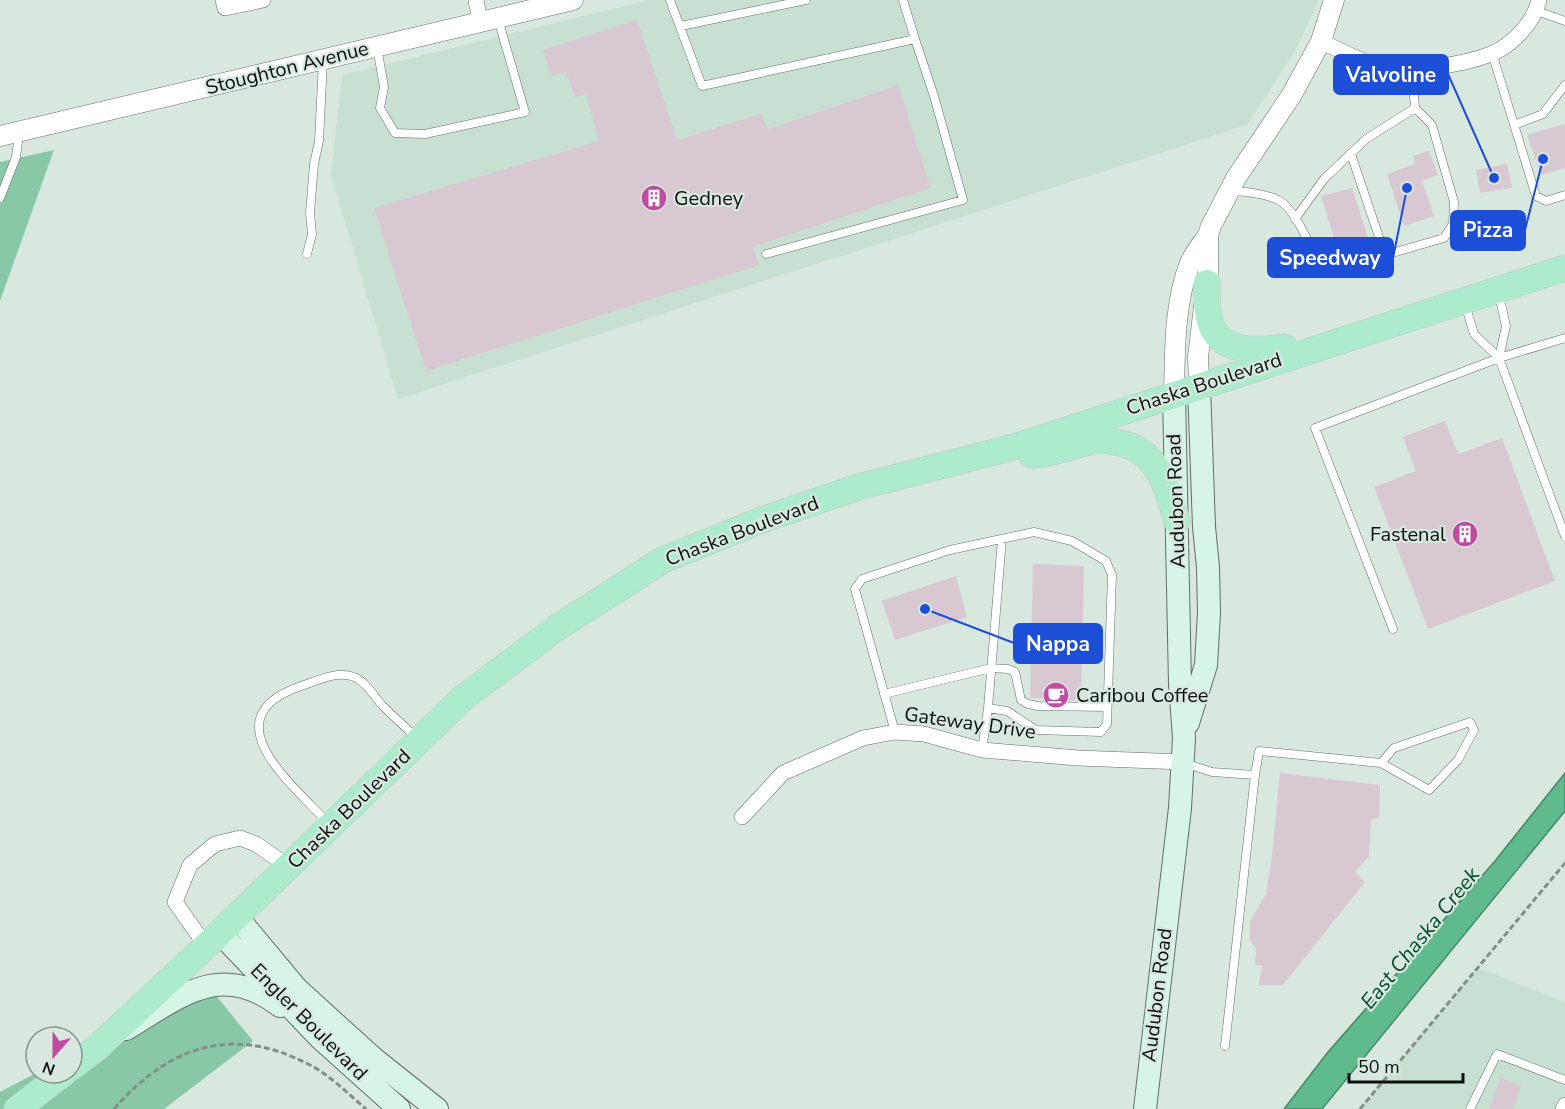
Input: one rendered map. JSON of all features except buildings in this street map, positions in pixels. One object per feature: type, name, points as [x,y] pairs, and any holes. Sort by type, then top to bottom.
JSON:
[{"type":"main road","name":"Chaska Boulevard","points":[[84,1057],[106,1040],[221,932],[463,698],[558,627],[663,560],[762,520],[858,487],[1014,447],[1565,268]]},
{"type":"main road","points":[[1207,283],[1210,324],[1216,335],[1242,349],[1261,350],[1361,333]]},
{"type":"main road","name":"Audubon Road","points":[[1184,738],[1206,665],[1209,613],[1198,386]]},
{"type":"main road","name":"Audubon Road","points":[[1145,1109],[1180,808],[1184,738],[1180,684],[1174,394]]},
{"type":"main road","points":[[972,458],[1044,454],[1095,440],[1124,444],[1139,449],[1158,469],[1166,483],[1177,521]]},
{"type":"main road","points":[[221,932],[297,989],[373,1058],[437,1109]]},
{"type":"main road","name":"Engler Boulevard","points":[[221,932],[319,1037],[399,1109]]},
{"type":"main road","points":[[106,1040],[195,989],[218,984],[237,985],[261,994],[319,1037]]},
{"type":"main road","points":[[16,1109],[48,1085]]},
{"type":"street","points":[[223,0],[225,8],[263,0]]},
{"type":"street","points":[[476,0],[489,19]]},
{"type":"street","name":"Stoughton Avenue","points":[[9,134],[573,0]]},
{"type":"street","name":"Audubon Road","points":[[1174,394],[1178,316],[1183,285],[1191,261],[1208,235],[1257,145],[1291,96],[1321,41],[1334,0]]},
{"type":"street","points":[[1321,41],[1342,52],[1383,67],[1412,70],[1492,53],[1519,35],[1538,6]]},
{"type":"street","name":"Audubon Road","points":[[1198,386],[1198,357],[1207,283],[1208,235]]},
{"type":"street","name":"Gateway Drive","points":[[742,817],[783,773],[863,738],[895,732],[924,734],[982,750],[1078,758],[1183,762]]},
{"type":"street","points":[[221,932],[175,902],[190,865],[215,844],[240,838],[256,844],[289,867]]},
{"type":"street","points":[[1563,1109],[1565,1105]]},
{"type":"lane","points":[[670,0],[702,86],[915,39]]},
{"type":"lane","points":[[681,26],[806,0]]},
{"type":"lane","points":[[766,254],[963,200],[934,96],[903,0]]},
{"type":"lane","points":[[1538,6],[1565,21]]},
{"type":"lane","points":[[377,47],[384,87],[380,108],[395,133],[424,134],[525,112],[489,19]]},
{"type":"lane","points":[[1492,53],[1536,196],[1546,201],[1565,195]]},
{"type":"lane","points":[[308,254],[312,234],[310,213],[314,164],[320,141],[323,60]]},
{"type":"lane","points":[[1230,191],[1280,200],[1295,219],[1323,273],[1444,238],[1453,224],[1454,202],[1431,125],[1415,108],[1412,70]]},
{"type":"lane","points":[[1514,125],[1544,114],[1565,85]]},
{"type":"lane","points":[[1295,219],[1324,179],[1366,139],[1415,108]]},
{"type":"lane","points":[[0,198],[16,157],[9,134]]},
{"type":"lane","points":[[1351,154],[1385,255]]},
{"type":"lane","points":[[1497,290],[1506,326],[1499,358]]},
{"type":"lane","points":[[1464,300],[1474,334],[1499,358],[1565,536]]},
{"type":"lane","points":[[1393,629],[1315,428],[1499,358],[1565,338]]},
{"type":"lane","points":[[895,732],[855,589],[862,579],[950,550],[1034,532],[1072,541],[1106,561],[1112,575],[1107,724],[1101,732],[1036,730],[1007,711],[988,708]]},
{"type":"lane","points":[[982,750],[992,668],[1002,539]]},
{"type":"lane","points":[[884,693],[992,668],[1008,669],[1015,672],[1021,700],[1028,704],[1107,707]]},
{"type":"lane","points":[[331,826],[282,774],[259,740],[258,726],[270,701],[292,689],[332,676],[353,676],[420,741]]},
{"type":"lane","points":[[1225,1046],[1259,752],[1381,763],[1429,790],[1458,760],[1474,730],[1470,722],[1394,748],[1381,763]]},
{"type":"lane","points":[[1183,762],[1212,772],[1255,775]]},
{"type":"lane","points":[[1470,1109],[1497,1054],[1565,1080]]},
{"type":"path","points":[[1360,1109],[1565,864]]},
{"type":"path","points":[[114,1109],[151,1073],[180,1056],[205,1046],[228,1044],[267,1049],[310,1064],[366,1109]]},
{"type":"shaded area","points":[[649,0],[1319,0],[1295,51],[1247,125],[398,399],[331,175],[342,75]]},
{"type":"shaded area","points":[[54,150],[0,301],[0,162]]},
{"type":"shaded area","name":"East Chaska Creek","points":[[1565,773],[1565,811],[1322,1109],[1284,1109],[1328,1052],[1495,861]]},
{"type":"shaded area","points":[[1478,968],[1565,1002],[1565,1109],[1360,1109]]},
{"type":"shaded area","points":[[205,982],[253,1041],[164,1109],[0,1109],[0,1092],[24,1079],[24,1085],[84,1085],[84,1065]]},
{"type":"place","name":"Pizza","points":[[1543,159]]},
{"type":"place","name":"Valvoline","points":[[1494,178]]},
{"type":"place","name":"Speedway","points":[[1407,188]]},
{"type":"place","name":"Gedney","points":[[654,198]]},
{"type":"place","name":"Fastenal","points":[[1465,534]]},
{"type":"place","name":"Nappa","points":[[925,609]]},
{"type":"place","name":"Caribou Coffee","points":[[1056,695]]}]
